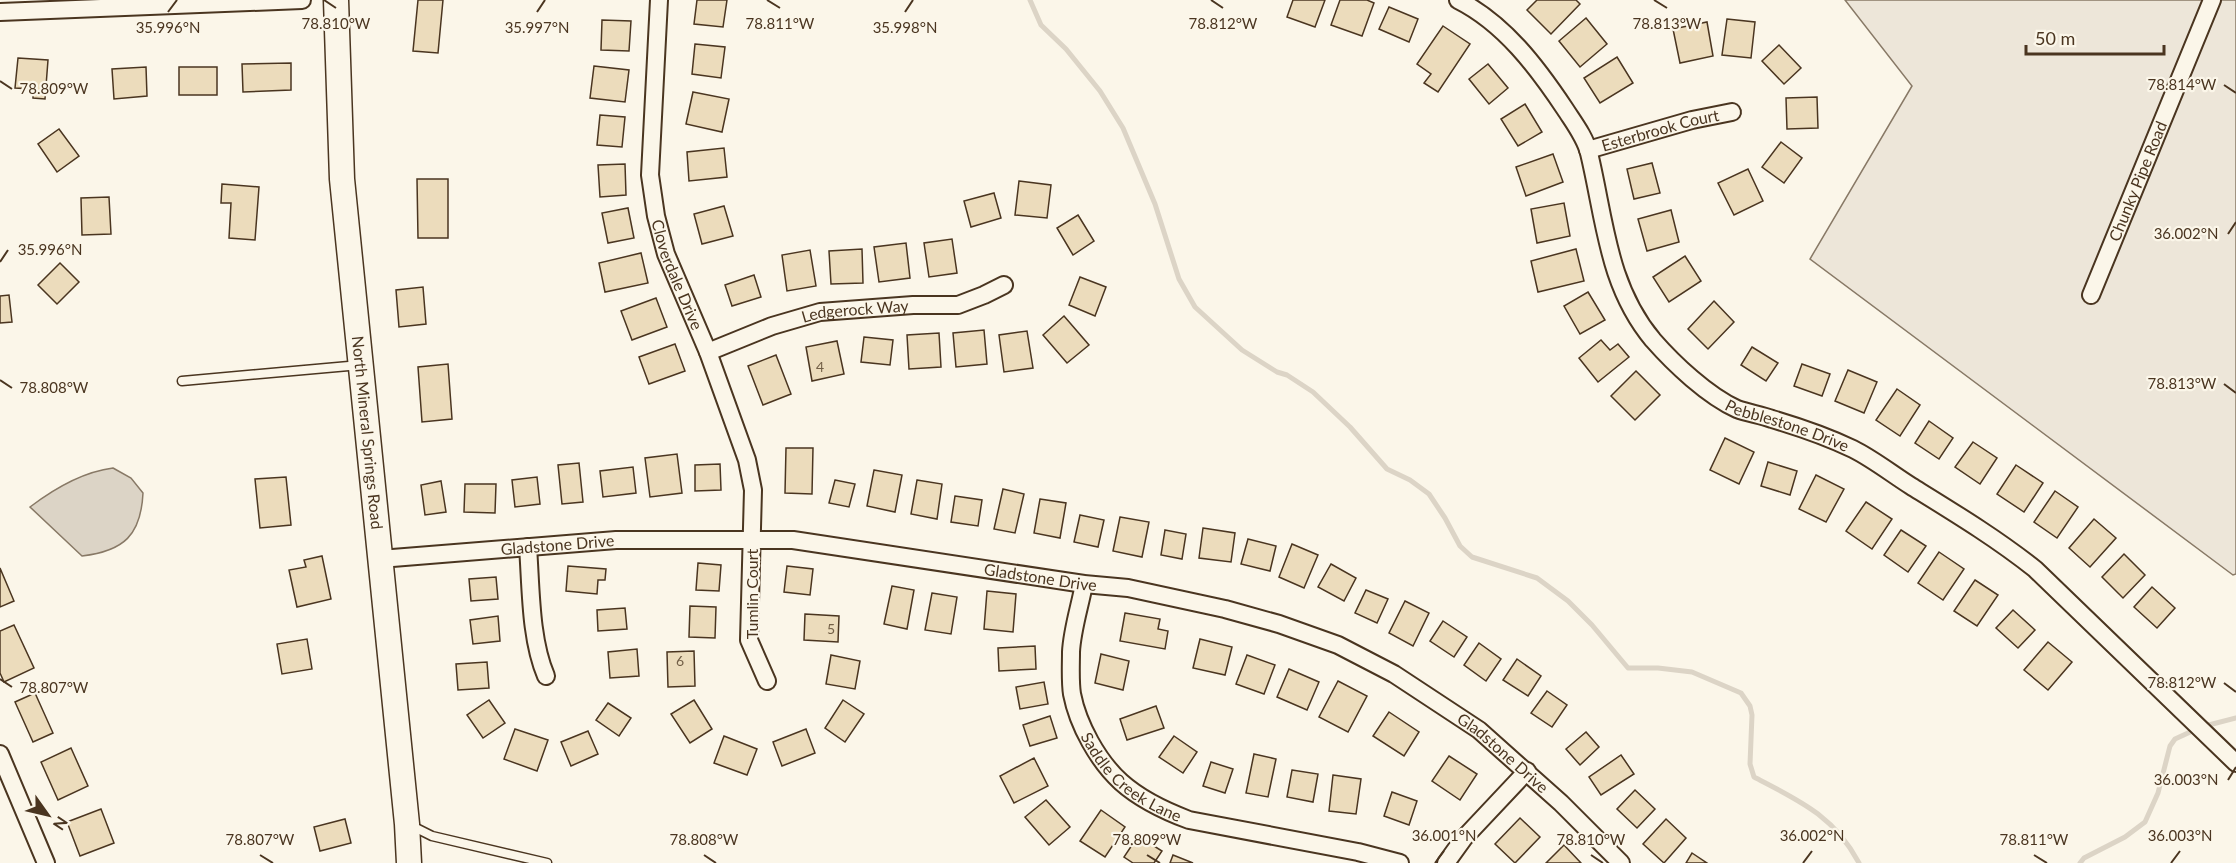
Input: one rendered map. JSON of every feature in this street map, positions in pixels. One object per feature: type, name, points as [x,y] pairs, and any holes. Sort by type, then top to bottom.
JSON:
[{"type":"street","points":[[0,12],[302,0]]},
{"type":"street","name":"North Mineral Springs Road","points":[[336,0],[342,179],[407,824],[409,863]]},
{"type":"street","name":"Cloverdale Drive","points":[[659,0],[650,176],[656,216],[666,254],[708,352],[747,460],[753,490],[752,539]]},
{"type":"street","name":"Pebblestone Drive","points":[[1458,0],[1470,6],[1506,35],[1527,57],[1544,76],[1581,133],[1588,150],[1602,226],[1620,281],[1636,316],[1674,362],[1701,386],[1737,408],[1854,449],[2004,544],[2035,569],[2236,763]]},
{"type":"street","name":"Chunky Pipe Road","points":[[2091,295],[2212,0]]},
{"type":"street","name":"Esterbrook Court","points":[[1588,150],[1692,120],[1732,112]]},
{"type":"street","name":"Ledgerock Way","points":[[708,352],[772,326],[820,312],[913,305],[958,305],[1004,285]]},
{"type":"street","name":"Tumlin Court","points":[[752,539],[749,640],[767,681]]},
{"type":"street","name":"Gladstone Drive","points":[[380,559],[616,540],[793,540],[1084,584],[1128,588],[1225,609],[1279,624],[1338,645],[1394,674],[1479,730],[1527,771],[1621,863]]},
{"type":"street","points":[[528,547],[536,642],[546,676]]},
{"type":"street","name":"Saddle Creek Lane","points":[[1084,584],[1071,650],[1072,693],[1082,723],[1098,754],[1120,781],[1168,812],[1189,820],[1358,852],[1400,863]]},
{"type":"street","points":[[0,754],[46,863]]},
{"type":"street","points":[[1446,863],[1464,838],[1527,771]]},
{"type":"lane","points":[[182,381],[360,365]]},
{"type":"lane","points":[[407,824],[432,836],[547,863]]},
{"type":"shaded area","points":[[1845,0],[2236,0],[2236,574],[2233,575],[1810,259],[1912,86]]},
{"type":"shaded area","points":[[113,468],[131,478],[143,493],[139,520],[134,530],[119,545],[97,554],[82,556],[30,507],[69,482],[90,473]]},
{"type":"building","points":[[418,0],[443,0],[438,53],[413,51]]},
{"type":"building","points":[[697,0],[727,0],[723,27],[694,24]]},
{"type":"building","points":[[1293,0],[1325,0],[1315,27],[1287,17]]},
{"type":"building","points":[[1340,0],[1367,0],[1374,3],[1362,36],[1331,25]]},
{"type":"building","points":[[1537,0],[1576,0],[1580,4],[1551,34],[1527,10]]},
{"type":"building","points":[[1389,7],[1418,19],[1409,42],[1379,29]]},
{"type":"building","points":[[1586,18],[1607,44],[1580,67],[1559,41]]},
{"type":"building","points":[[1727,19],[1755,22],[1751,58],[1722,55]]},
{"type":"building","points":[[602,20],[631,21],[629,51],[601,50]]},
{"type":"building","points":[[1707,22],[1713,56],[1680,63],[1673,29]]},
{"type":"building","points":[[1443,26],[1470,44],[1438,92],[1424,83],[1431,74],[1417,64]]},
{"type":"building","points":[[695,44],[725,47],[721,78],[692,74]]},
{"type":"building","points":[[1779,45],[1801,68],[1784,84],[1762,61]]},
{"type":"building","points":[[1617,57],[1633,83],[1600,103],[1584,78]]},
{"type":"building","points":[[18,58],[48,60],[45,99],[33,98],[33,89],[15,88]]},
{"type":"building","points":[[291,63],[291,90],[243,92],[242,64]]},
{"type":"building","points":[[1488,64],[1508,88],[1489,104],[1469,79]]},
{"type":"building","points":[[594,66],[629,70],[625,102],[590,98]]},
{"type":"building","points":[[146,67],[147,96],[114,99],[112,69]]},
{"type":"building","points":[[179,67],[217,67],[217,95],[179,95]]},
{"type":"building","points":[[693,92],[729,99],[722,132],[686,124]]},
{"type":"building","points":[[1817,97],[1818,128],[1787,129],[1786,98]]},
{"type":"building","points":[[1525,104],[1542,132],[1518,146],[1501,119]]},
{"type":"building","points":[[600,115],[625,117],[622,147],[597,145]]},
{"type":"building","points":[[59,129],[79,156],[57,172],[38,144]]},
{"type":"building","points":[[1781,142],[1802,158],[1784,183],[1762,167]]},
{"type":"building","points":[[724,148],[727,177],[689,181],[687,152]]},
{"type":"building","points":[[1553,154],[1563,182],[1526,196],[1516,167]]},
{"type":"building","points":[[1652,163],[1660,193],[1634,199],[1627,169]]},
{"type":"building","points":[[625,164],[626,195],[600,197],[598,165]]},
{"type":"building","points":[[1748,169],[1763,201],[1734,215],[1718,183]]},
{"type":"building","points":[[417,179],[448,179],[448,238],[418,238]]},
{"type":"building","points":[[1019,181],[1051,185],[1047,218],[1015,215]]},
{"type":"building","points":[[222,184],[259,187],[255,240],[229,238],[231,203],[221,203]]},
{"type":"building","points":[[994,193],[1001,218],[971,227],[964,201]]},
{"type":"building","points":[[109,197],[111,234],[82,235],[81,198]]},
{"type":"building","points":[[1564,203],[1570,236],[1537,243],[1531,209]]},
{"type":"building","points":[[724,206],[733,236],[702,244],[694,214]]},
{"type":"building","points":[[628,208],[634,238],[608,243],[602,213]]},
{"type":"building","points":[[1671,210],[1679,242],[1647,251],[1638,219]]},
{"type":"building","points":[[1078,215],[1094,241],[1073,255],[1057,228]]},
{"type":"building","points":[[952,239],[957,273],[929,277],[924,243]]},
{"type":"building","points":[[906,243],[910,278],[879,282],[874,247]]},
{"type":"building","points":[[862,249],[863,283],[831,284],[829,251]]},
{"type":"building","points":[[1576,249],[1584,281],[1538,292],[1531,261]]},
{"type":"building","points":[[810,250],[816,286],[787,291],[782,255]]},
{"type":"building","points":[[641,253],[648,283],[605,292],[599,263]]},
{"type":"building","points":[[1685,256],[1701,281],[1669,302],[1653,277]]},
{"type":"building","points":[[60,263],[79,282],[57,304],[38,285]]},
{"type":"building","points":[[754,275],[761,297],[732,306],[725,285]]},
{"type":"building","points":[[1080,277],[1106,287],[1095,316],[1069,305]]},
{"type":"building","points":[[423,287],[426,324],[399,327],[396,290]]},
{"type":"building","points":[[1588,292],[1605,320],[1580,334],[1564,306]]},
{"type":"building","points":[[9,295],[12,322],[0,323],[0,296]]},
{"type":"building","points":[[656,298],[667,327],[632,340],[621,311]]},
{"type":"building","points":[[1714,301],[1734,322],[1708,349],[1688,329]]},
{"type":"building","points":[[1064,316],[1089,345],[1067,363],[1043,335]]},
{"type":"building","points":[[984,330],[987,364],[956,367],[953,333]]},
{"type":"building","points":[[1027,331],[1033,368],[1004,372],[999,335]]},
{"type":"building","points":[[939,333],[941,367],[909,369],[907,335]]},
{"type":"building","points":[[864,337],[893,340],[890,365],[861,362]]},
{"type":"building","points":[[1601,340],[1610,350],[1618,344],[1629,357],[1598,382],[1579,358]]},
{"type":"building","points":[[837,341],[844,374],[812,381],[806,347]]},
{"type":"building","points":[[675,344],[685,371],[649,384],[639,357]]},
{"type":"building","points":[[1752,347],[1778,363],[1766,381],[1741,365]]},
{"type":"building","points":[[776,355],[791,394],[763,405],[748,366]]},
{"type":"building","points":[[448,364],[452,419],[422,422],[418,367]]},
{"type":"building","points":[[1802,364],[1830,374],[1822,396],[1794,386]]},
{"type":"building","points":[[1848,370],[1877,382],[1864,413],[1835,401]]},
{"type":"building","points":[[1636,371],[1660,395],[1635,420],[1611,396]]},
{"type":"building","points":[[1897,389],[1920,405],[1900,436],[1876,420]]},
{"type":"building","points":[[1929,421],[1953,438],[1939,459],[1915,443]]},
{"type":"building","points":[[1725,438],[1754,452],[1739,484],[1710,470]]},
{"type":"building","points":[[1973,442],[1997,458],[1980,484],[1955,467]]},
{"type":"building","points":[[786,448],[813,448],[812,494],[785,493]]},
{"type":"building","points":[[677,454],[682,493],[650,497],[645,458]]},
{"type":"building","points":[[1768,462],[1797,471],[1790,495],[1761,486]]},
{"type":"building","points":[[579,463],[583,502],[562,504],[558,465]]},
{"type":"building","points":[[720,464],[721,490],[695,491],[695,465]]},
{"type":"building","points":[[2016,465],[2043,483],[2024,512],[1997,494]]},
{"type":"building","points":[[633,467],[636,493],[603,497],[600,471]]},
{"type":"building","points":[[874,470],[902,475],[895,512],[867,506]]},
{"type":"building","points":[[1816,475],[1844,489],[1826,522],[1799,509]]},
{"type":"building","points":[[286,477],[291,525],[260,528],[255,479]]},
{"type":"building","points":[[537,477],[540,504],[515,507],[512,480]]},
{"type":"building","points":[[835,480],[855,484],[849,507],[829,503]]},
{"type":"building","points":[[917,480],[942,484],[937,519],[911,514]]},
{"type":"building","points":[[441,481],[446,512],[425,515],[421,485]]},
{"type":"building","points":[[465,484],[496,484],[495,513],[464,512]]},
{"type":"building","points":[[1003,489],[1024,494],[1015,533],[994,529]]},
{"type":"building","points":[[2055,491],[2078,507],[2057,538],[2034,522]]},
{"type":"building","points":[[955,496],[982,500],[978,526],[951,522]]},
{"type":"building","points":[[1040,499],[1066,503],[1060,538],[1034,533]]},
{"type":"building","points":[[1866,502],[1892,519],[1872,549],[1846,531]]},
{"type":"building","points":[[1080,515],[1104,520],[1098,547],[1074,542]]},
{"type":"building","points":[[1120,517],[1149,522],[1142,557],[1113,551]]},
{"type":"building","points":[[2094,519],[2116,538],[2090,567],[2069,548]]},
{"type":"building","points":[[1203,528],[1235,533],[1231,562],[1199,558]]},
{"type":"building","points":[[1165,530],[1186,534],[1182,559],[1161,555]]},
{"type":"building","points":[[1901,530],[1926,546],[1908,572],[1884,555]]},
{"type":"building","points":[[1248,539],[1276,546],[1270,571],[1241,564]]},
{"type":"building","points":[[1292,544],[1318,555],[1304,588],[1279,577]]},
{"type":"building","points":[[1939,552],[1964,569],[1943,600],[1918,583]]},
{"type":"building","points":[[2124,554],[2145,575],[2123,598],[2102,577]]},
{"type":"building","points":[[322,556],[331,599],[297,607],[289,570],[306,567],[304,560]]},
{"type":"building","points":[[698,563],[721,565],[719,591],[696,590]]},
{"type":"building","points":[[1331,564],[1356,578],[1344,601],[1318,587]]},
{"type":"building","points":[[568,566],[606,569],[605,580],[598,580],[597,594],[566,591]]},
{"type":"building","points":[[787,566],[813,569],[810,595],[784,592]]},
{"type":"building","points":[[0,568],[14,601],[0,607]]},
{"type":"building","points":[[496,577],[498,599],[471,601],[469,579]]},
{"type":"building","points":[[1975,580],[1998,595],[1977,626],[1954,611]]},
{"type":"building","points":[[892,586],[914,590],[907,629],[884,624]]},
{"type":"building","points":[[2152,587],[2175,608],[2157,628],[2134,607]]},
{"type":"building","points":[[1366,590],[1388,599],[1377,623],[1355,613]]},
{"type":"building","points":[[987,591],[1016,594],[1013,632],[984,629]]},
{"type":"building","points":[[932,593],[957,597],[951,634],[925,630]]},
{"type":"building","points":[[1405,601],[1429,613],[1413,646],[1389,633]]},
{"type":"building","points":[[690,606],[716,607],[715,638],[689,637]]},
{"type":"building","points":[[625,608],[627,629],[598,631],[597,610]]},
{"type":"building","points":[[2013,610],[2035,630],[2018,648],[1996,628]]},
{"type":"building","points":[[1125,613],[1160,619],[1158,629],[1168,631],[1165,649],[1120,641]]},
{"type":"building","points":[[805,614],[839,616],[838,642],[804,640]]},
{"type":"building","points":[[498,616],[500,641],[473,644],[470,620]]},
{"type":"building","points":[[1443,621],[1467,637],[1454,657],[1430,641]]},
{"type":"building","points":[[14,625],[34,668],[4,682],[0,673],[0,631]]},
{"type":"building","points":[[307,639],[312,669],[282,674],[277,644]]},
{"type":"building","points":[[1200,639],[1232,647],[1225,675],[1193,668]]},
{"type":"building","points":[[2048,642],[2072,662],[2048,690],[2024,670]]},
{"type":"building","points":[[1479,643],[1501,659],[1486,681],[1464,665]]},
{"type":"building","points":[[1035,646],[1036,669],[999,671],[998,648]]},
{"type":"building","points":[[637,649],[639,676],[610,678],[608,652]]},
{"type":"building","points":[[694,651],[695,686],[668,687],[667,652]]},
{"type":"building","points":[[1101,654],[1129,661],[1123,690],[1095,683]]},
{"type":"building","points":[[831,655],[860,661],[855,689],[826,684]]},
{"type":"building","points":[[1247,655],[1275,665],[1264,694],[1236,684]]},
{"type":"building","points":[[1517,659],[1541,676],[1528,696],[1503,680]]},
{"type":"building","points":[[487,662],[489,688],[458,690],[456,664]]},
{"type":"building","points":[[1289,669],[1319,682],[1307,710],[1277,697]]},
{"type":"building","points":[[1338,681],[1367,696],[1348,732],[1319,717]]},
{"type":"building","points":[[1044,682],[1048,704],[1020,709],[1016,687]]},
{"type":"building","points":[[1547,691],[1567,705],[1552,727],[1531,713]]},
{"type":"building","points":[[35,693],[53,733],[33,742],[15,702]]},
{"type":"building","points":[[489,700],[505,723],[483,738],[467,715]]},
{"type":"building","points":[[694,700],[712,729],[690,743],[671,714]]},
{"type":"building","points":[[843,700],[864,714],[845,742],[825,728]]},
{"type":"building","points":[[608,703],[631,718],[619,736],[596,720]]},
{"type":"building","points":[[1156,706],[1164,728],[1127,740],[1120,719]]},
{"type":"building","points":[[1389,712],[1419,732],[1404,756],[1373,736]]},
{"type":"building","points":[[1050,716],[1057,738],[1030,746],[1023,725]]},
{"type":"building","points":[[515,729],[548,740],[537,771],[504,759]]},
{"type":"building","points":[[806,729],[815,753],[782,766],[773,742]]},
{"type":"building","points":[[588,731],[598,754],[571,766],[561,742]]},
{"type":"building","points":[[1586,732],[1599,747],[1580,765],[1566,749]]},
{"type":"building","points":[[724,736],[757,749],[747,775],[714,763]]},
{"type":"building","points":[[1174,736],[1197,752],[1183,773],[1159,757]]},
{"type":"building","points":[[71,748],[88,786],[58,800],[41,762]]},
{"type":"building","points":[[1254,754],[1276,759],[1268,797],[1246,793]]},
{"type":"building","points":[[1621,755],[1634,774],[1601,795],[1589,777]]},
{"type":"building","points":[[1449,756],[1477,774],[1460,800],[1432,781]]},
{"type":"building","points":[[1034,758],[1048,786],[1014,803],[1000,776]]},
{"type":"building","points":[[1211,762],[1233,769],[1225,793],[1203,786]]},
{"type":"building","points":[[1292,770],[1318,774],[1313,802],[1287,797]]},
{"type":"building","points":[[1333,775],[1361,779],[1356,814],[1329,811]]},
{"type":"building","points":[[1635,790],[1655,809],[1637,828],[1617,809]]},
{"type":"building","points":[[1392,792],[1417,801],[1409,825],[1384,816]]},
{"type":"building","points":[[1046,800],[1070,827],[1049,845],[1025,817]]},
{"type":"building","points":[[101,809],[114,843],[80,856],[67,822]]},
{"type":"building","points":[[1101,810],[1125,827],[1105,857],[1080,841]]},
{"type":"building","points":[[1520,818],[1540,837],[1515,863],[1495,844]]},
{"type":"building","points":[[345,819],[351,843],[320,851],[314,827]]},
{"type":"building","points":[[1666,819],[1686,838],[1664,863],[1643,844]]},
{"type":"building","points":[[1138,836],[1162,851],[1154,863],[1133,863],[1124,857]]},
{"type":"building","points":[[1564,845],[1581,863],[1546,863]]},
{"type":"building","points":[[1692,853],[1707,863],[1686,863]]},
{"type":"building","points":[[1173,855],[1193,863],[1170,863]]},
{"type":"waterway","points":[[1030,0],[1041,25],[1066,49],[1100,91],[1123,128],[1155,204],[1179,279],[1195,307],[1242,350],[1313,392],[1350,427],[1387,469],[1410,480],[1429,494],[1460,546],[1472,557],[1537,578],[1568,601],[1592,625],[1628,668],[1658,668],[1692,672],[1741,693],[1750,706],[1752,715],[1750,764],[1754,777],[1801,802],[1827,821],[1839,833],[1859,863]]},
{"type":"waterway","points":[[2080,863],[2084,858],[2125,837],[2145,822],[2158,793],[2170,746],[2175,739],[2201,727],[2236,718]]}]
